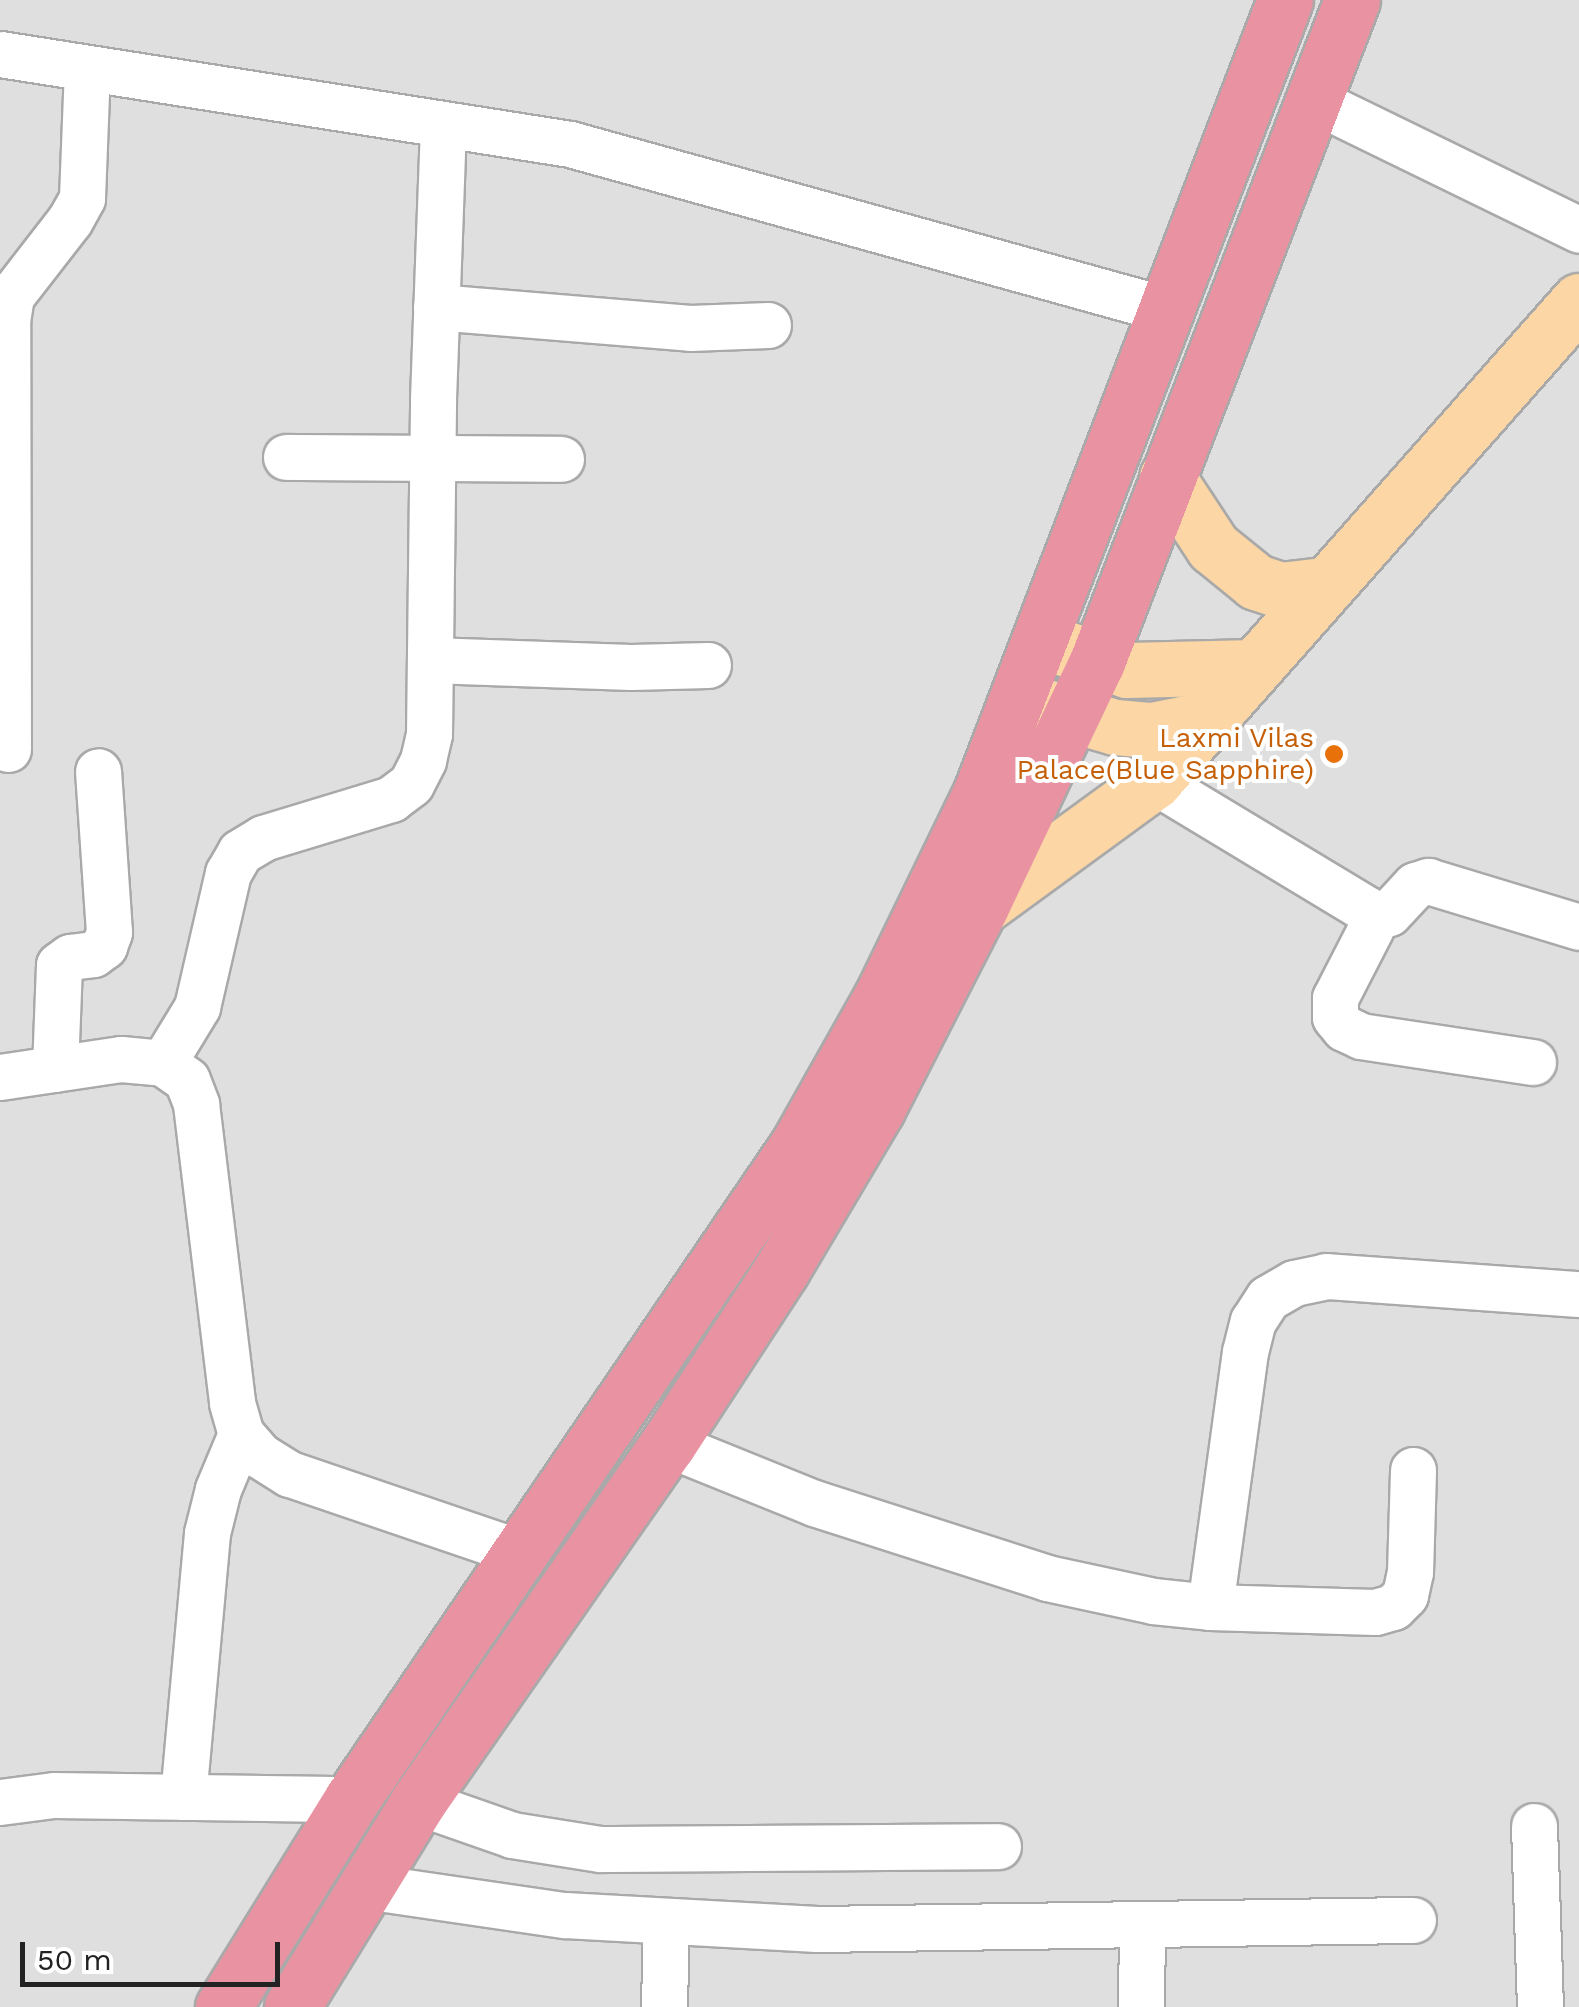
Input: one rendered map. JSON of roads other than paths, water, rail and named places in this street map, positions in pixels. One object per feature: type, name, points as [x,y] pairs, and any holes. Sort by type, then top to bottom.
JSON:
[{"type":"highway","points":[[223,2007],[352,1799],[798,1145],[940,882],[1041,640],[1285,0]]},
{"type":"highway","points":[[292,2007],[418,1802],[668,1444],[782,1269],[877,1109],[980,908],[1096,662],[1352,0]]},
{"type":"main road","points":[[980,908],[1154,781],[1323,585],[1579,301]]},
{"type":"main road","points":[[1167,477],[1213,547],[1256,582],[1280,590],[1323,585]]},
{"type":"main road","points":[[1041,640],[1096,662],[1156,672],[1254,667]]},
{"type":"main road","points":[[1018,698],[1072,716],[1152,730],[1212,718]]},
{"type":"street","points":[[0,54],[611,154],[1168,310]]},
{"type":"street","points":[[8,749],[7,321],[16,287],[70,220],[82,198],[86,68]]},
{"type":"street","points":[[1313,100],[1579,230]]},
{"type":"street","points":[[163,1063],[197,1007],[228,873],[240,852],[263,838],[362,811],[391,799],[411,784],[429,734],[442,125]]},
{"type":"street","points":[[436,307],[690,328],[768,325]]},
{"type":"street","points":[[286,457],[432,455],[561,459]]},
{"type":"street","points":[[430,660],[631,668],[708,665]]},
{"type":"street","points":[[55,1070],[59,965],[70,957],[93,954],[104,946],[109,932],[98,771]]},
{"type":"street","points":[[1154,781],[1351,896],[1368,910],[1370,919],[1362,953],[1335,998],[1335,1016],[1344,1028],[1362,1036],[1533,1062]]},
{"type":"street","points":[[1370,919],[1390,913],[1415,884],[1428,881],[1579,927]]},
{"type":"street","points":[[0,1077],[121,1059],[163,1063],[187,1080],[196,1104],[232,1403],[241,1434],[259,1455],[290,1474],[519,1552]]},
{"type":"street","points":[[1210,1607],[1245,1352],[1253,1322],[1268,1298],[1294,1283],[1326,1276],[1579,1294]]},
{"type":"street","points":[[182,1796],[208,1533],[218,1489],[241,1434]]},
{"type":"street","points":[[668,1444],[814,1503],[1047,1578],[1154,1601],[1210,1607],[1375,1612],[1392,1607],[1406,1595],[1410,1572],[1413,1470]]},
{"type":"street","points":[[0,1802],[54,1795],[352,1799]]},
{"type":"street","points":[[418,1802],[512,1835],[600,1849],[998,1846]]},
{"type":"street","points":[[1534,1826],[1540,2007]]},
{"type":"street","points":[[366,1886],[532,1912],[817,1929],[1412,1920]]},
{"type":"street","points":[[664,2007],[666,1921]]},
{"type":"street","points":[[1141,2007],[1142,1926]]},
{"type":"place","name":"Laxmi Vilas Palace(Blue Sapphire)","points":[[1334,754]]}]
